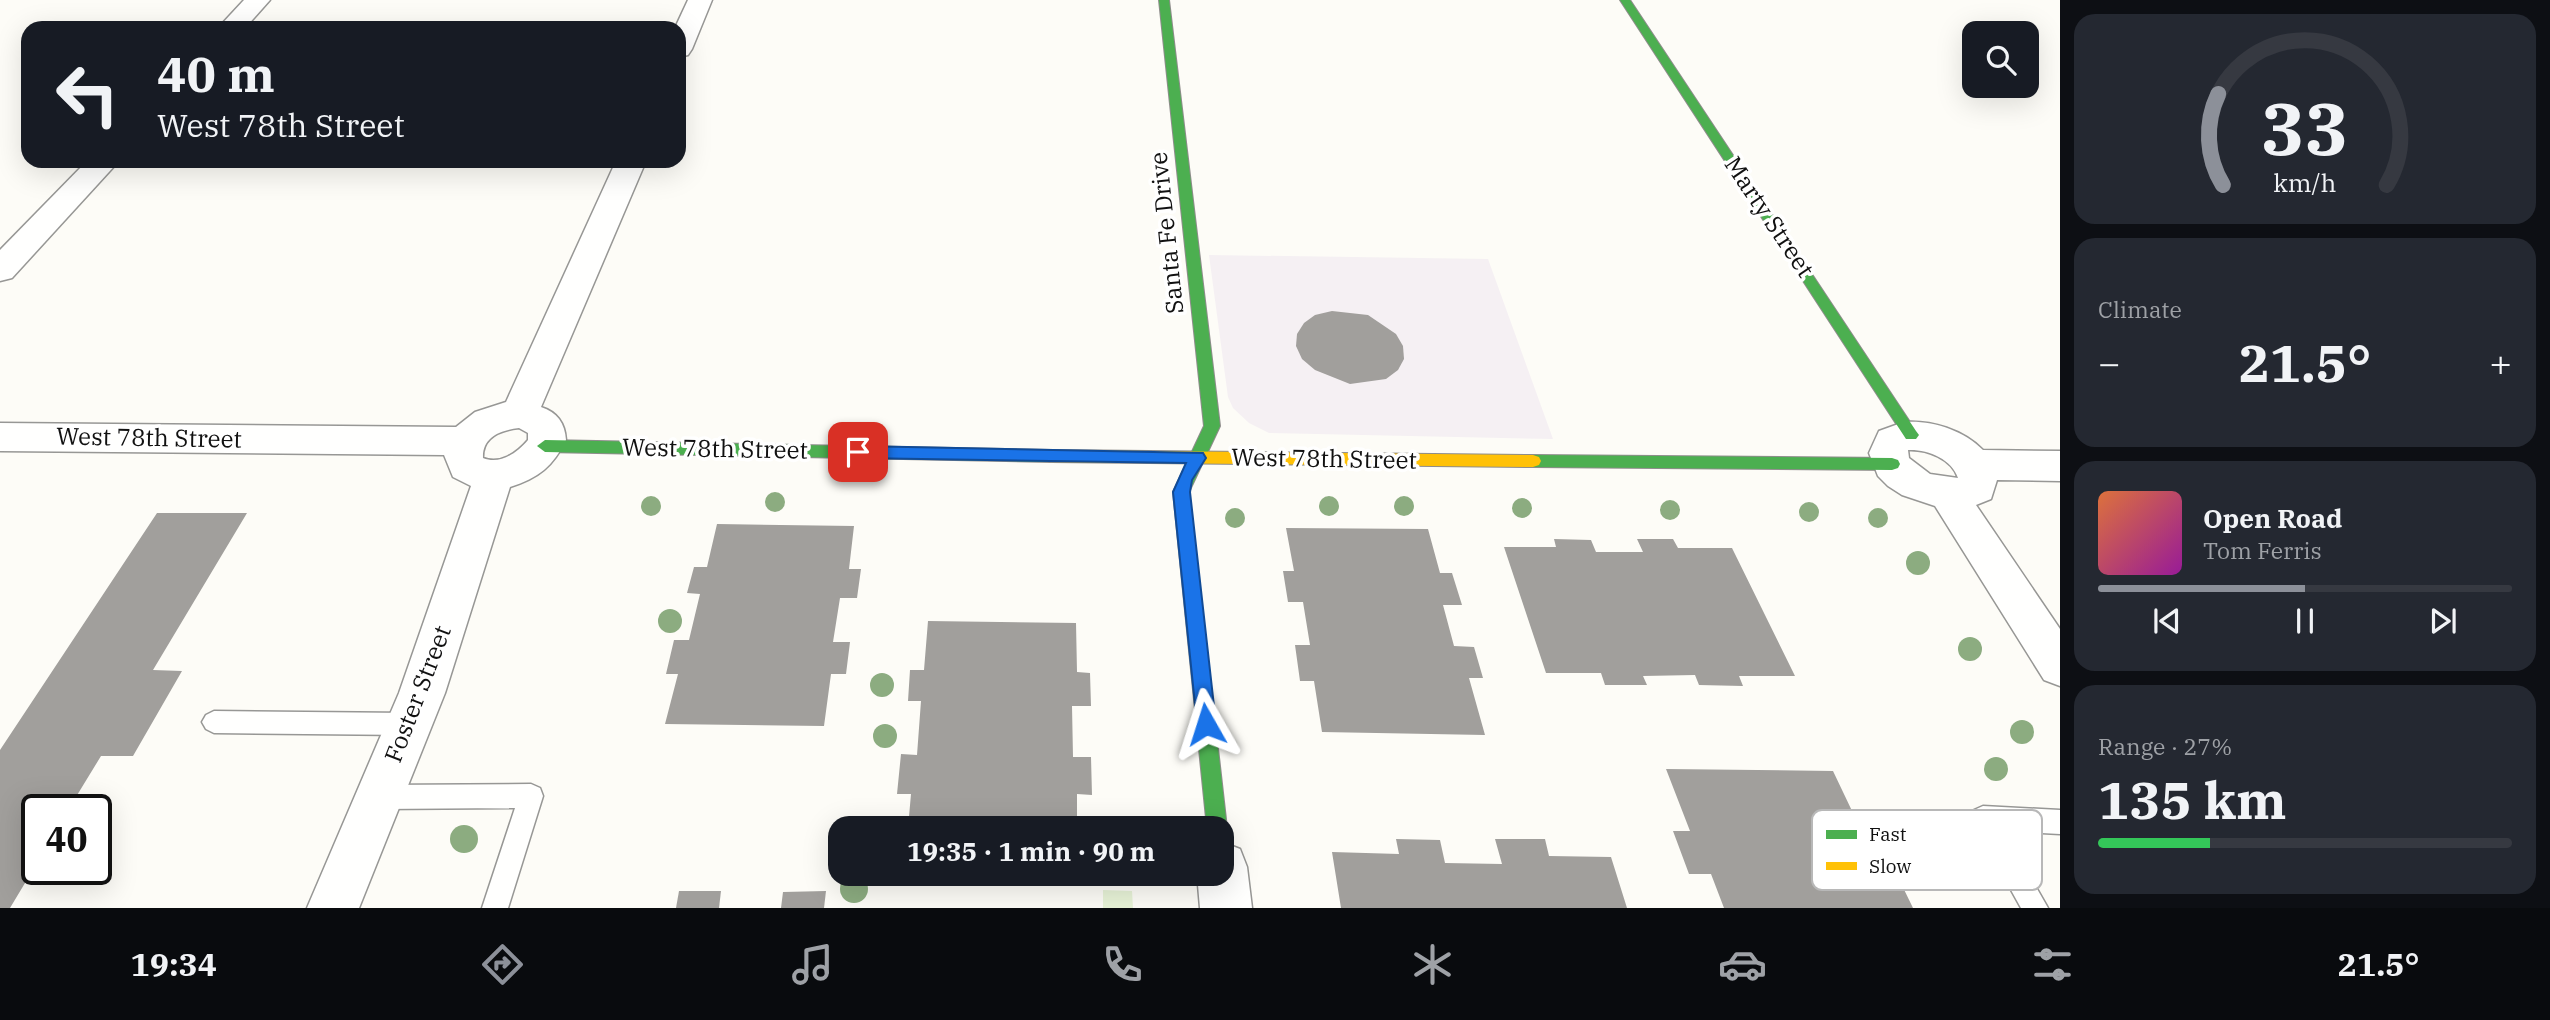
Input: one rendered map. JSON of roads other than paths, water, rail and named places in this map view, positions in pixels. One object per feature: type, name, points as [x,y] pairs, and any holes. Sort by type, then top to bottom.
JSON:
[{"type":"street","points":[[238,21],[258,0]]},
{"type":"street","points":[[686,33],[700,0]]},
{"type":"street","name":"Santa Fe Drive","points":[[1164,0],[1212,426],[1198,458],[1184,479],[1181,492],[1216,816]]},
{"type":"street","name":"Marty Street","points":[[1625,0],[1901,449]]},
{"type":"street","points":[[0,270],[97,168]]},
{"type":"street","points":[[519,414],[628,168]]},
{"type":"street","points":[[519,414],[542,423],[548,436],[545,446],[533,462],[521,469],[494,476],[468,469],[462,456],[466,441],[488,422],[519,414]]},
{"type":"street","name":"West 78th Street","points":[[0,437],[466,441]]},
{"type":"street","points":[[2060,466],[1961,480],[1916,485],[1901,449],[1945,443],[1961,480],[2060,666]]},
{"type":"street","name":"West 78th Street","points":[[545,446],[1198,458],[1901,449]]},
{"type":"street","name":"Foster Street","points":[[333,908],[437,652],[494,476]]},
{"type":"street","points":[[1224,886],[1226,908]]},
{"type":"lane","points":[[214,722],[409,724]]},
{"type":"lane","points":[[378,797],[531,796],[495,908]]},
{"type":"lane","points":[[2042,821],[2060,822]]},
{"type":"lane","points":[[2025,890],[2035,908]]}]
